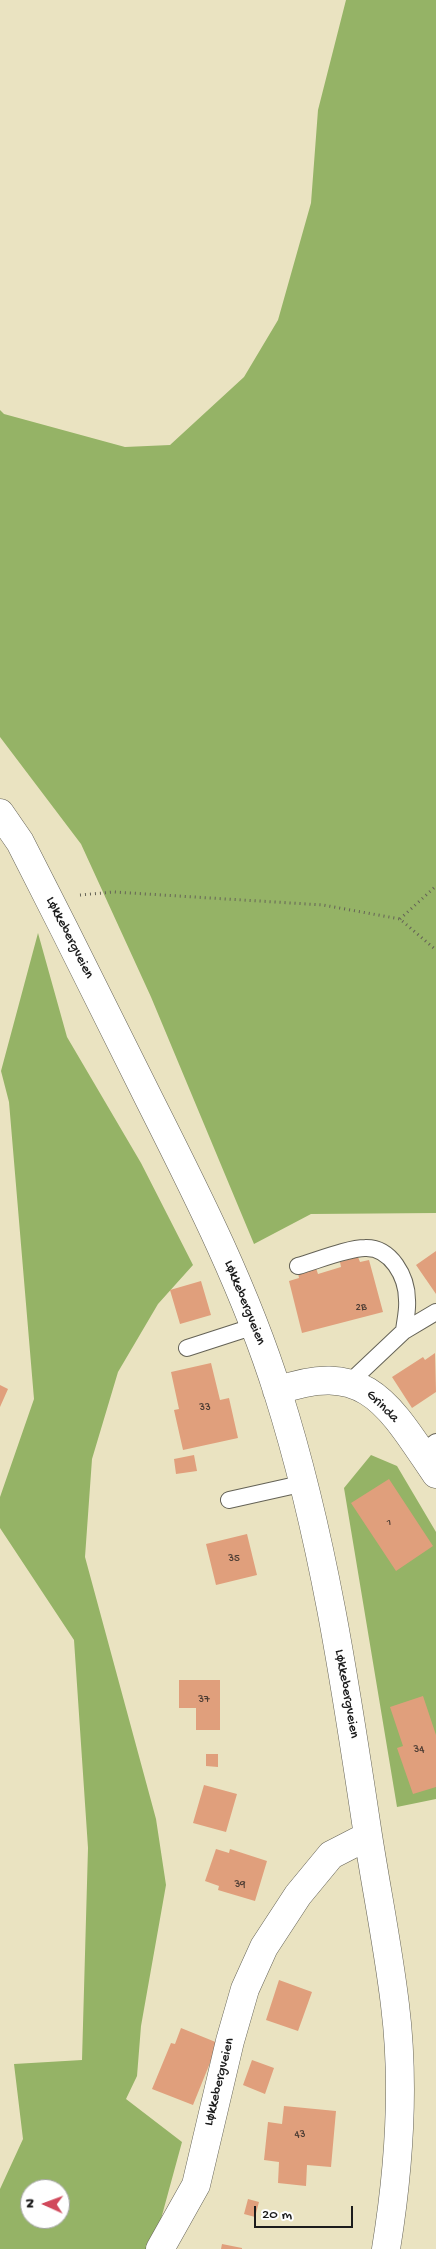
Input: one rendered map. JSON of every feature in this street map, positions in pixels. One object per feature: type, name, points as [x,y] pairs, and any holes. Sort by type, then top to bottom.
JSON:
[{"type":"street","name":"Løkkebergveien","points":[[0,813],[20,842],[201,1203],[255,1326],[305,1483],[328,1589],[368,1836],[383,1912],[396,2008],[400,2092],[398,2146],[386,2249]]},
{"type":"street","name":"Grinda","points":[[277,1391],[300,1383],[331,1379],[350,1382],[368,1391],[393,1414],[431,1456]]},
{"type":"street","name":"Løkkebergveien","points":[[160,2249],[196,2185],[232,2032],[245,1988],[264,1947],[298,1895],[331,1855],[368,1836]]},
{"type":"lane","points":[[298,1266],[365,1248],[380,1250],[394,1263],[402,1275],[408,1299],[404,1331]]},
{"type":"lane","points":[[350,1382],[404,1331],[436,1312]]},
{"type":"lane","points":[[187,1348],[255,1326]]},
{"type":"lane","points":[[229,1500],[305,1483]]},
{"type":"path","points":[[400,919],[436,886]]},
{"type":"path","points":[[48,897],[114,892],[323,905],[400,919],[436,950]]},
{"type":"green space","points":[[346,0],[436,0],[436,1213],[311,1214],[254,1244],[151,997],[81,844],[0,737],[0,410],[4,414],[125,447],[170,445],[244,377],[278,320],[311,203],[318,110]]},
{"type":"green space","points":[[38,933],[67,1037],[141,1163],[193,1265],[158,1304],[118,1372],[92,1459],[85,1557],[156,1819],[166,1885],[141,2026],[137,2076],[126,2099],[182,2142],[155,2241],[149,2249],[0,2249],[0,2189],[23,2139],[14,2064],[82,2060],[88,1848],[74,1640],[0,1528],[0,1497],[34,1399],[9,1102],[1,1071]]},
{"type":"green space","points":[[371,1455],[397,1466],[436,1532],[436,1799],[397,1807],[344,1488]]},
{"type":"building","points":[[436,1251],[436,1294],[416,1265]]},
{"type":"building","points":[[358,1257],[360,1262],[369,1260],[383,1312],[302,1333],[289,1281],[299,1278],[298,1273],[316,1268],[318,1274],[341,1267],[340,1262]]},
{"type":"building","points":[[201,1281],[211,1315],[180,1324],[170,1290]]},
{"type":"building","points":[[435,1353],[436,1392],[412,1408],[392,1377],[423,1357],[425,1360]]},
{"type":"building","points":[[211,1363],[220,1400],[229,1398],[238,1438],[183,1450],[174,1410],[179,1409],[171,1372]]},
{"type":"building","points":[[0,1385],[8,1389],[0,1407]]},
{"type":"building","points":[[194,1455],[197,1471],[176,1474],[174,1459]]},
{"type":"building","points":[[389,1479],[433,1546],[396,1571],[351,1503]]},
{"type":"building","points":[[247,1534],[257,1575],[216,1585],[206,1544]]},
{"type":"building","points":[[179,1680],[220,1680],[220,1730],[196,1730],[196,1708],[179,1708]]},
{"type":"building","points":[[423,1696],[436,1735],[436,1787],[413,1794],[397,1748],[403,1746],[390,1707]]},
{"type":"building","points":[[206,1754],[218,1754],[218,1767],[206,1766]]},
{"type":"building","points":[[204,1785],[237,1794],[226,1832],[193,1823]]},
{"type":"building","points":[[216,1849],[229,1853],[230,1849],[267,1861],[255,1901],[218,1890],[219,1886],[205,1881]]},
{"type":"building","points":[[279,1980],[312,1992],[298,2031],[266,2020]]},
{"type":"building","points":[[181,2028],[218,2043],[193,2105],[152,2089],[171,2043],[175,2044]]},
{"type":"building","points":[[252,2060],[274,2068],[265,2094],[243,2085]]},
{"type":"building","points":[[284,2106],[336,2111],[331,2167],[307,2165],[306,2186],[278,2183],[279,2162],[264,2160],[268,2122],[282,2124]]},
{"type":"building","points":[[248,2199],[259,2202],[255,2217],[244,2214]]},
{"type":"building","points":[[222,2244],[242,2248],[242,2249],[221,2249]]}]
